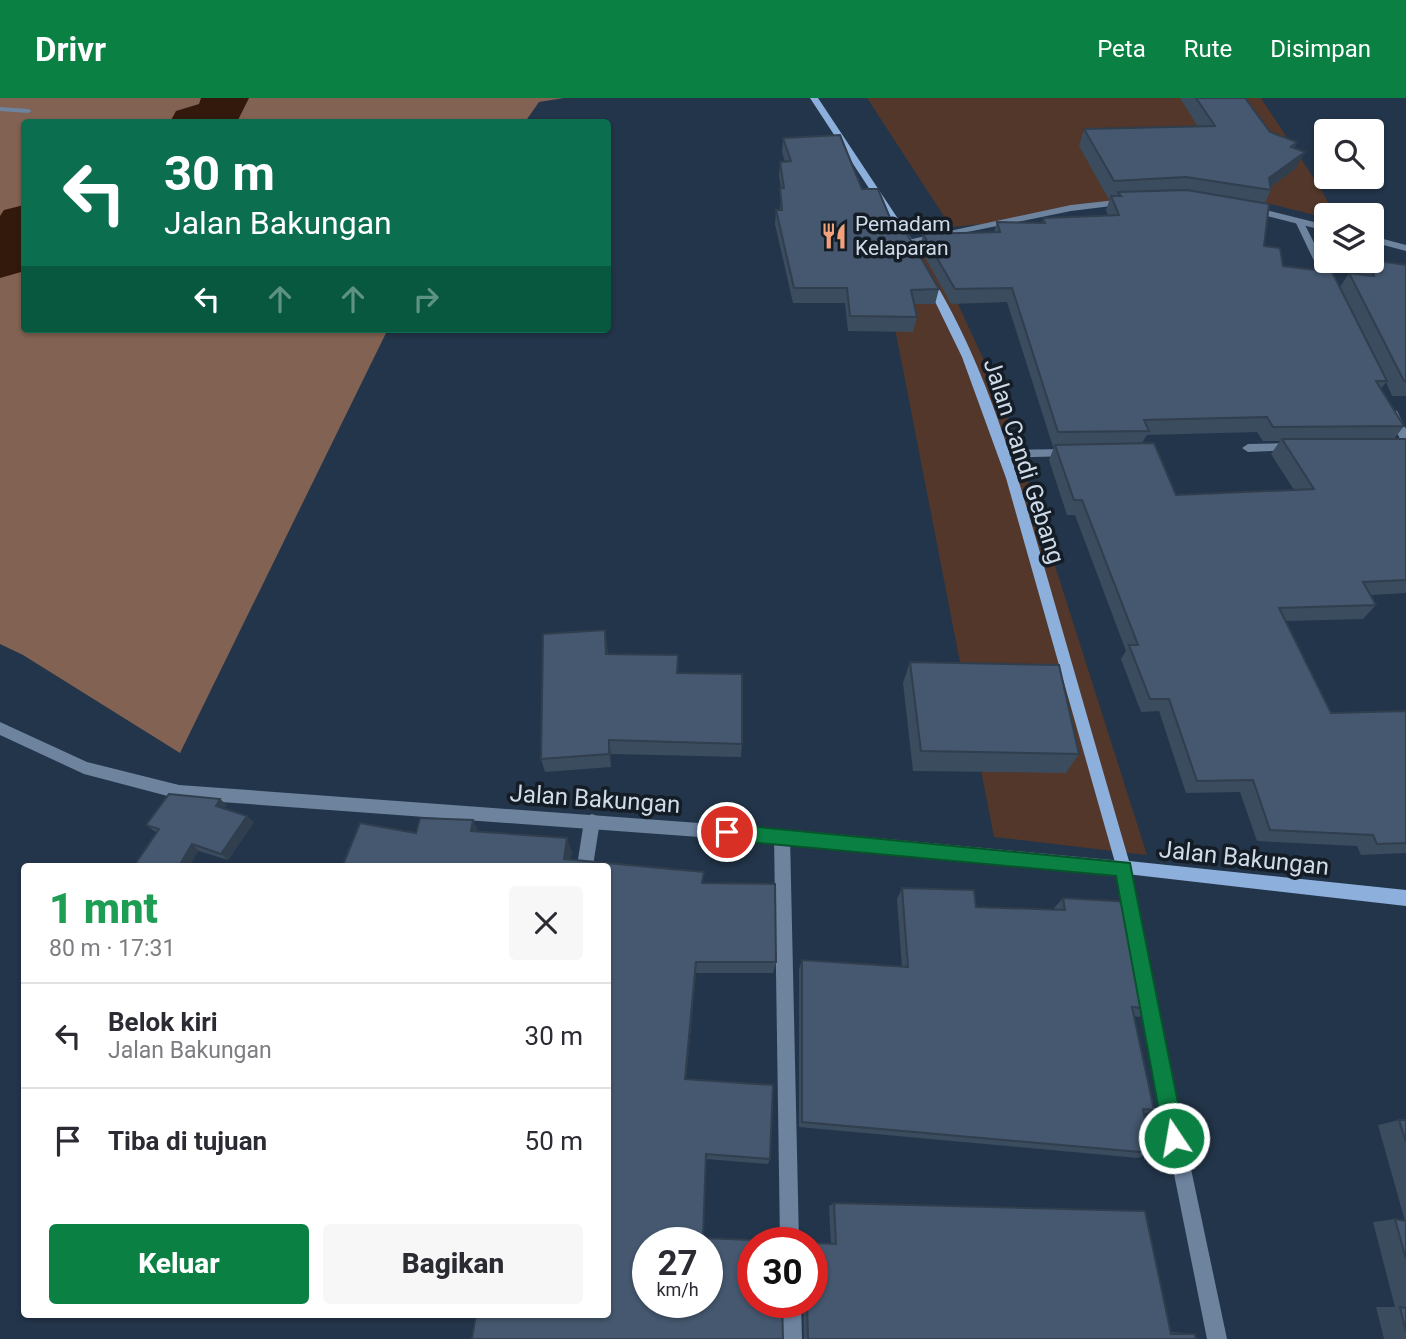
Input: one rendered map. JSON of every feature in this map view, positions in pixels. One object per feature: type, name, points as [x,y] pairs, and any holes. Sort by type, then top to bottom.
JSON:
[{"type":"main road","name":"Jalan Candi Gebang","points":[[814,98],[908,241],[957,331],[983,391],[1028,530],[1123,868]]},
{"type":"main road","name":"Jalan Bakungan","points":[[1123,868],[1406,898]]},
{"type":"street","points":[[0,109],[28,111]]},
{"type":"street","points":[[908,241],[1072,208],[1133,201]]},
{"type":"street","points":[[1233,205],[1314,225]]},
{"type":"street","points":[[1299,221],[1335,294]]},
{"type":"street","points":[[1384,242],[1406,248]]},
{"type":"street","points":[[1388,403],[1406,440]]},
{"type":"street","points":[[1248,448],[1301,447]]},
{"type":"street","points":[[1393,447],[1406,447]]},
{"type":"street","points":[[1003,454],[1079,453]]},
{"type":"street","name":"Jalan Bakungan","points":[[0,728],[84,768],[179,792],[782,836],[1123,868]]},
{"type":"street","points":[[585,863],[592,821]]},
{"type":"street","points":[[782,836],[790,1227]]},
{"type":"street","points":[[1123,868],[1136,937]]},
{"type":"street","points":[[1143,978],[1217,1339]]},
{"type":"street","points":[[792,1318],[792,1339]]},
{"type":"shaded area","points":[[0,98],[564,98],[539,102],[527,119],[21,119],[21,333],[386,333],[180,753],[23,655],[0,644]]},
{"type":"shaded area","points":[[867,98],[1261,98],[1314,178],[1314,189],[1321,189],[1328,203],[1314,203],[1314,215],[1255,200],[1164,195],[1003,222],[951,227]]},
{"type":"shaded area","points":[[871,241],[930,243],[1003,402],[1147,855],[994,837],[885,277]]},
{"type":"building","points":[[1196,98],[1245,98],[1270,132],[1297,142],[1291,147],[1305,152],[1269,178],[1271,190],[1186,177],[1114,181],[1084,129],[1215,126]]},
{"type":"building","points":[[840,135],[862,189],[878,189],[896,232],[907,234],[939,289],[911,290],[917,317],[850,316],[847,288],[794,288],[776,210],[782,210],[780,188],[784,188],[780,162],[791,161],[783,138]]},
{"type":"building","points":[[1187,190],[1269,204],[1264,246],[1280,248],[1283,266],[1314,270],[1314,273],[1333,273],[1387,381],[1376,381],[1404,426],[1273,427],[1267,417],[1144,420],[1149,431],[1058,432],[1012,288],[955,289],[923,234],[1000,232],[997,222],[1045,223],[1043,218],[1119,215],[1111,196],[1121,196],[1118,192]]},
{"type":"building","points":[[1384,262],[1406,265],[1406,381],[1349,273],[1374,276],[1373,273],[1384,273]]},
{"type":"building","points":[[1282,439],[1406,439],[1406,580],[1363,582],[1376,605],[1279,608],[1331,713],[1406,711],[1406,843],[1377,844],[1373,835],[1270,830],[1253,780],[1197,781],[1169,699],[1150,699],[1129,645],[1138,645],[1082,500],[1074,500],[1055,445],[1154,443],[1176,495],[1314,489]]},
{"type":"building","points":[[605,630],[606,654],[678,655],[677,673],[742,674],[742,744],[609,740],[609,754],[541,759],[543,634]]},
{"type":"building","points":[[910,662],[1059,665],[1079,754],[921,751]]},
{"type":"building","points":[[169,794],[220,799],[216,806],[247,816],[221,854],[192,844],[181,863],[136,863],[159,829],[146,825]]},
{"type":"building","points":[[420,818],[473,820],[471,831],[567,838],[564,859],[607,863],[344,863],[360,823],[416,833]]},
{"type":"building","points":[[611,863],[704,872],[702,883],[775,884],[776,962],[696,962],[685,1079],[773,1085],[770,1159],[706,1154],[703,1227],[632,1227],[632,1318],[723,1318],[723,1239],[737,1239],[737,1318],[782,1318],[783,1339],[472,1339],[475,1318],[611,1318]]},
{"type":"building","points":[[902,888],[974,890],[976,907],[1065,910],[1063,898],[1131,902],[1152,1009],[1132,1007],[1154,1110],[1143,1109],[1151,1153],[802,1122],[802,960],[908,967]]},
{"type":"building","points":[[1399,1120],[1406,1120],[1406,1142]]},
{"type":"building","points":[[834,1203],[1145,1211],[1171,1334],[1195,1334],[1196,1339],[808,1339],[807,1318],[828,1318],[828,1244],[836,1244]]},
{"type":"building","points":[[1395,1219],[1406,1221],[1406,1259]]},
{"type":"building","points":[[1400,1307],[1406,1308],[1406,1332]]},
{"type":"waterway","points":[[202,119],[219,113],[225,98]]},
{"type":"waterway","points":[[0,260],[21,227]]},
{"type":"place","name":"Pemadam Kelaparan","points":[[834,236]]},
{"type":"route","points":[[727,832],[1123,868],[1174,1138]]}]
